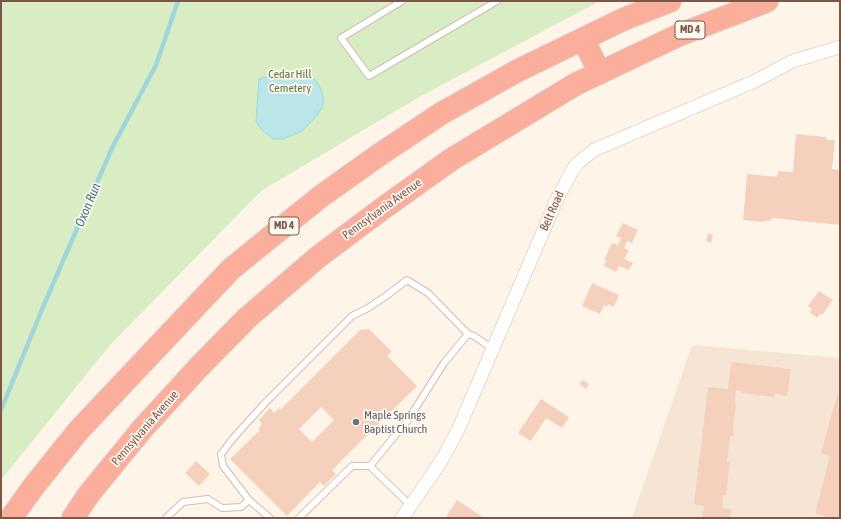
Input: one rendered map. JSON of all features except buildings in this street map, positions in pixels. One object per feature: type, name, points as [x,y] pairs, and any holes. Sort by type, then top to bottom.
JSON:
[{"type":"highway","name":"MD 4","points":[[11,518],[34,486],[79,430],[231,269],[320,197],[429,122],[519,70],[624,19],[670,1]]},
{"type":"highway","name":"Pennsylvania Avenue","points":[[73,518],[89,494],[144,428],[198,368],[247,318],[318,257],[452,159],[576,84],[679,35],[767,1]]},
{"type":"highway","points":[[583,39],[600,73]]},
{"type":"street","name":"Belt Road","points":[[402,518],[440,463],[458,430],[557,199],[573,169],[583,158],[594,150],[755,80],[793,61],[840,47]]},
{"type":"lane","points":[[402,1],[341,38],[369,76],[497,1]]},
{"type":"lane","points":[[270,518],[249,500],[223,466],[221,454],[266,402],[352,316],[368,308],[407,280],[428,293],[468,334],[474,336],[493,349]]},
{"type":"lane","points":[[370,466],[408,420],[444,363],[468,334]]},
{"type":"lane","points":[[299,518],[352,466],[370,466],[411,506]]},
{"type":"lane","points":[[166,518],[183,502],[208,499],[222,508],[241,508],[249,500]]},
{"type":"shaded area","points":[[692,345],[840,358],[840,518],[632,518]]},
{"type":"green space","name":"Cedar Hill Cemetery","points":[[1,1],[600,1],[419,97],[261,191],[110,345],[1,480]]},
{"type":"water","points":[[309,74],[321,89],[324,101],[321,109],[316,117],[302,131],[283,139],[273,139],[261,129],[256,121],[259,79],[264,77],[279,80]]},
{"type":"waterway","name":"Oxon Run","points":[[1,410],[43,307],[112,148],[156,65],[178,1]]},
{"type":"place","name":"Maple Springs Baptist Church","points":[[356,422]]}]
